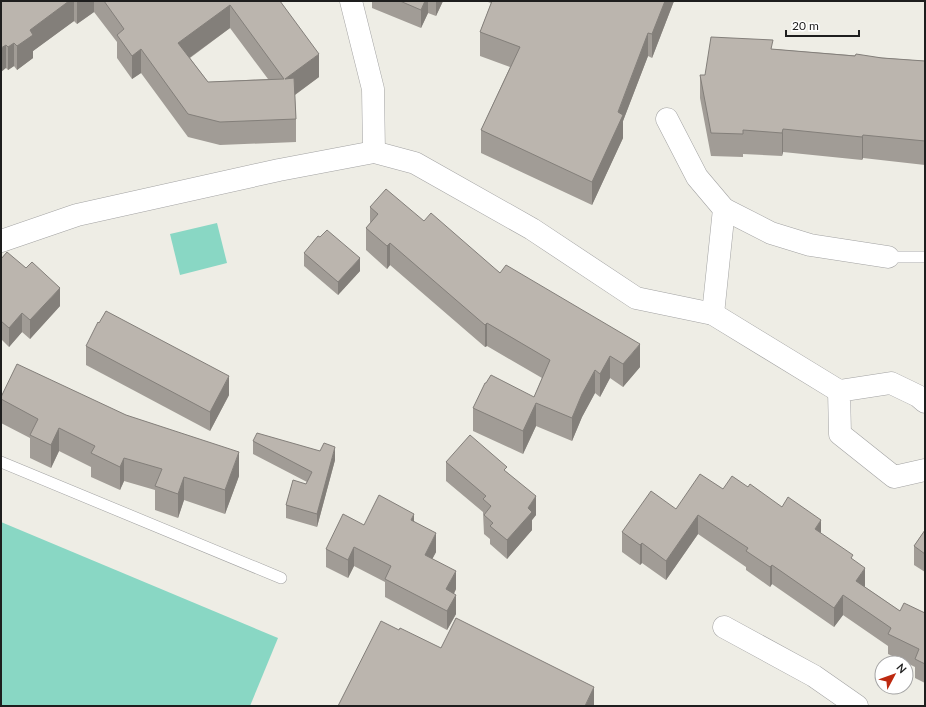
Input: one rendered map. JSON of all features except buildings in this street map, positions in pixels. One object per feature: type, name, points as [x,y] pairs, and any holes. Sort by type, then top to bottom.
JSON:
[{"type":"street","points":[[351,1],[373,89],[374,152]]},
{"type":"street","points":[[667,119],[697,177],[724,209],[771,232],[810,245],[888,257]]},
{"type":"street","points":[[1,241],[77,215],[279,170],[374,152],[415,163],[532,229],[636,298],[713,314],[838,391],[891,383],[918,396],[925,402]]},
{"type":"street","points":[[713,314],[724,209]]},
{"type":"street","points":[[838,391],[840,434],[894,477],[925,470]]},
{"type":"street","points":[[724,627],[814,676],[858,706]]},
{"type":"lane","points":[[888,257],[925,257]]},
{"type":"lane","points":[[1,462],[281,578]]},
{"type":"green space","points":[[217,223],[227,263],[180,275],[170,234]]},
{"type":"green space","points":[[1,522],[278,638],[250,706],[1,706]]}]
